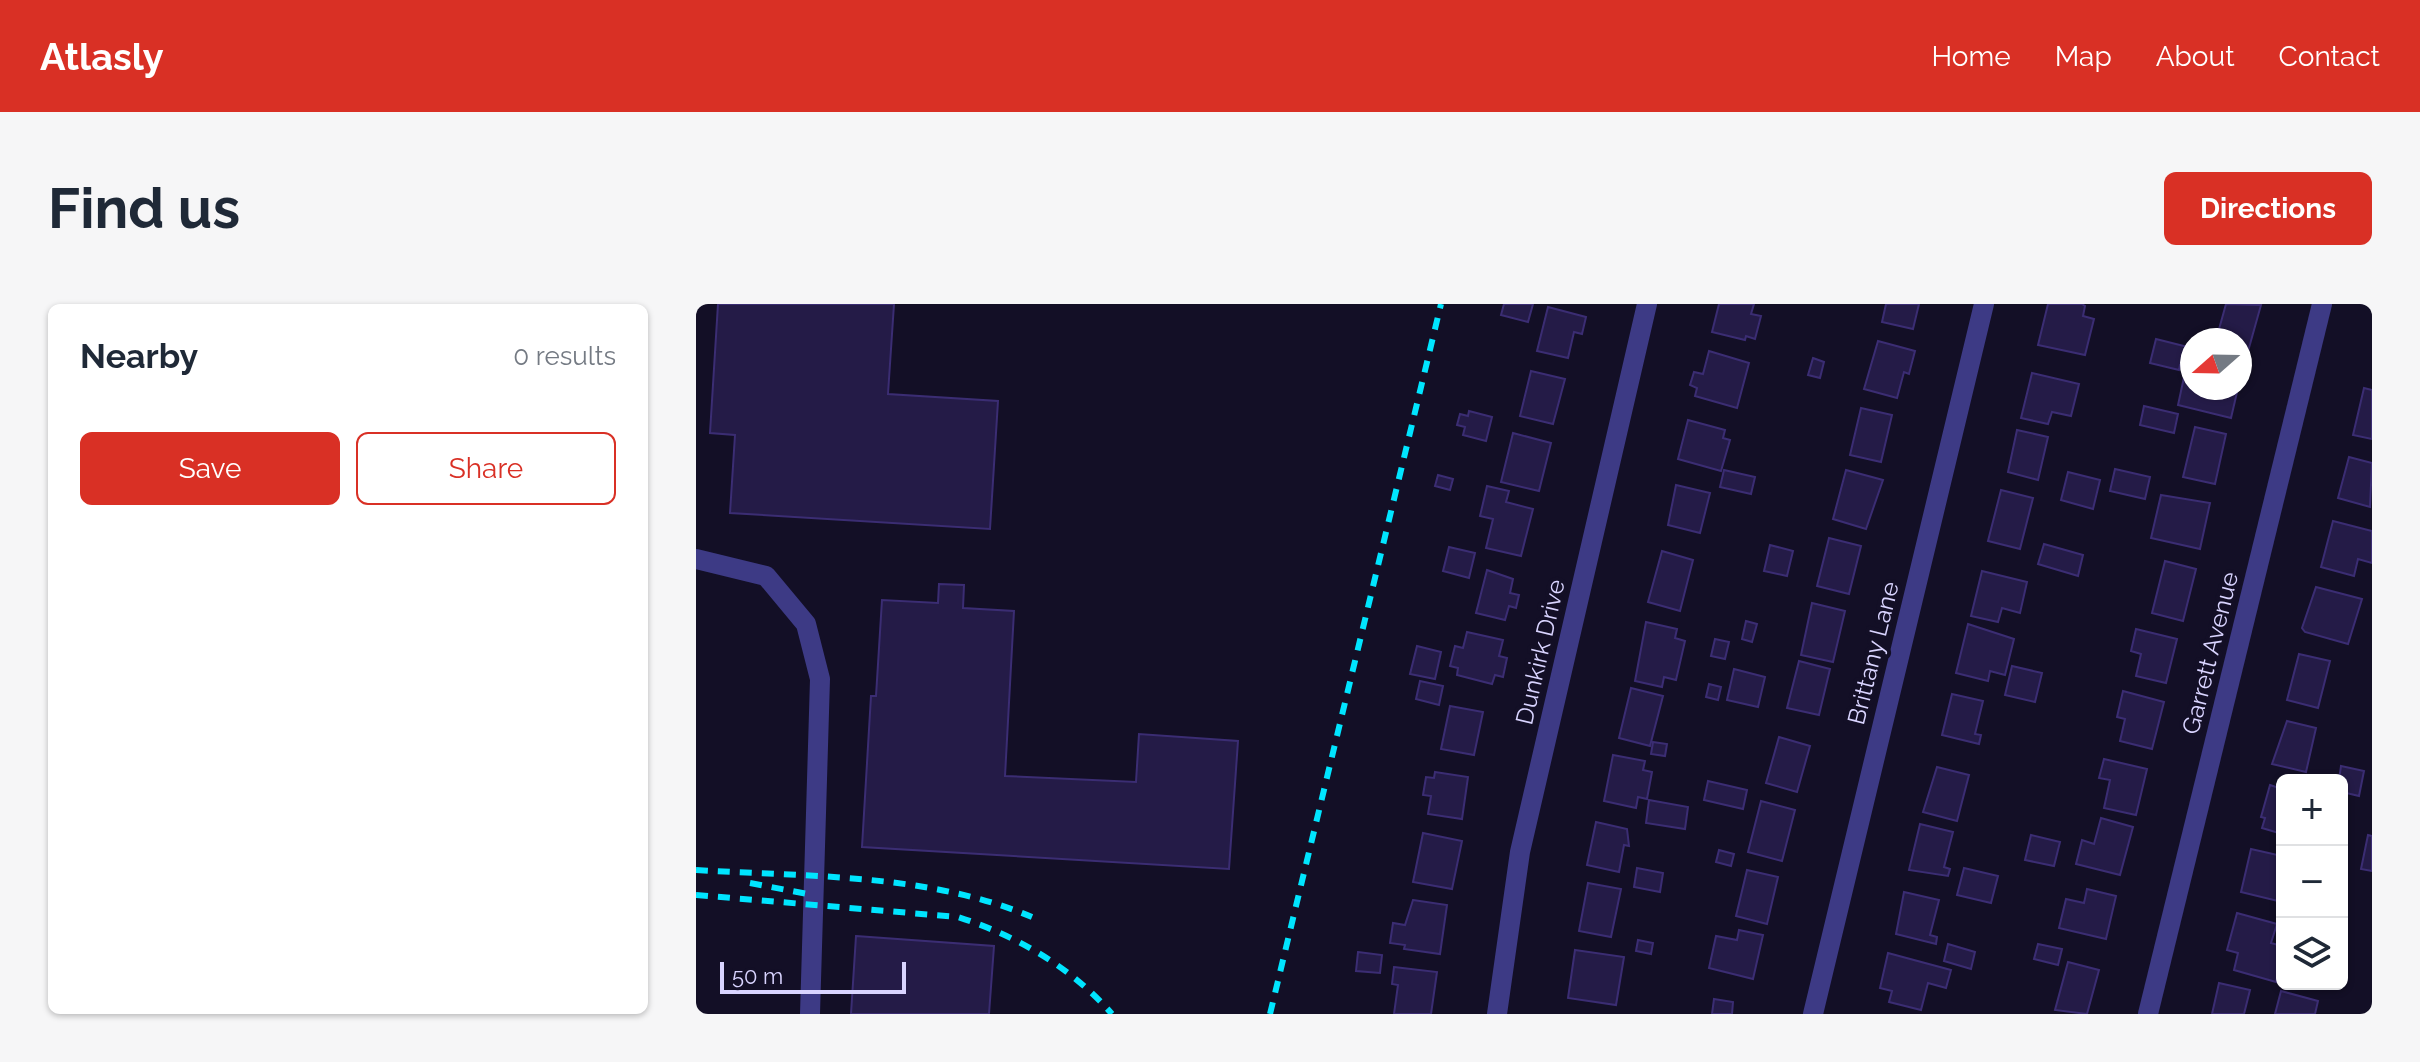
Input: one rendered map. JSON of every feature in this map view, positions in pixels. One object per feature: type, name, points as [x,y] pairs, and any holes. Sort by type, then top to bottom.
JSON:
[{"type":"street","name":"Dunkirk Drive","points":[[1497,1014],[1520,852],[1647,304]]},
{"type":"street","name":"Brittany Lane","points":[[1813,1014],[1984,304]]},
{"type":"street","name":"Garrett Avenue","points":[[2148,1014],[2322,304]]},
{"type":"street","points":[[696,559],[766,576],[806,624],[817,665],[820,679],[817,878],[810,1014]]},
{"type":"building","points":[[718,304],[894,304],[888,394],[998,401],[990,529],[730,513],[735,435],[710,433]]},
{"type":"building","points":[[1504,304],[1533,304],[1528,322],[1501,315]]},
{"type":"building","points":[[1719,304],[1754,304],[1751,314],[1761,316],[1755,339],[1746,336],[1745,340],[1712,332]]},
{"type":"building","points":[[1886,304],[1919,304],[1913,329],[1882,322]]},
{"type":"building","points":[[2048,304],[2085,306],[2083,316],[2094,319],[2085,355],[2038,345]]},
{"type":"building","points":[[2226,304],[2261,305],[2252,337],[2252,328],[2219,328]]},
{"type":"building","points":[[1548,307],[1586,317],[1582,334],[1574,332],[1568,358],[1537,351]]},
{"type":"building","points":[[2156,339],[2180,345],[2179,370],[2150,363]]},
{"type":"building","points":[[1878,341],[1915,351],[1909,374],[1904,372],[1897,398],[1864,389]]},
{"type":"building","points":[[1709,351],[1749,363],[1737,408],[1695,396],[1697,388],[1690,385],[1694,372],[1703,374]]},
{"type":"building","points":[[1813,358],[1824,362],[1820,378],[1808,375]]},
{"type":"building","points":[[1531,371],[1565,379],[1553,424],[1520,416]]},
{"type":"building","points":[[2032,373],[2079,384],[2071,416],[2052,412],[2048,424],[2021,418]]},
{"type":"building","points":[[2364,388],[2372,390],[2372,439],[2353,435]]},
{"type":"building","points":[[2180,396],[2180,400],[2235,400],[2231,418],[2178,405]]},
{"type":"building","points":[[2144,406],[2178,414],[2174,433],[2140,425]]},
{"type":"building","points":[[1861,408],[1892,415],[1881,462],[1850,455]]},
{"type":"building","points":[[1469,411],[1492,417],[1486,441],[1463,435],[1465,427],[1457,425],[1460,414],[1468,416]]},
{"type":"building","points":[[1688,420],[1725,430],[1723,438],[1730,440],[1721,471],[1678,459]]},
{"type":"building","points":[[2195,427],[2226,434],[2215,484],[2183,477]]},
{"type":"building","points":[[2017,430],[2048,437],[2038,480],[2008,472]]},
{"type":"building","points":[[1513,433],[1551,443],[1539,491],[1501,482]]},
{"type":"building","points":[[2349,457],[2372,463],[2370,507],[2338,498]]},
{"type":"building","points":[[2115,469],[2150,477],[2145,499],[2110,491]]},
{"type":"building","points":[[1724,470],[1755,477],[1751,494],[1720,487]]},
{"type":"building","points":[[1846,470],[1883,480],[1866,529],[1833,519]]},
{"type":"building","points":[[2068,472],[2100,480],[2093,509],[2061,500]]},
{"type":"building","points":[[1438,475],[1453,479],[1450,490],[1435,486]]},
{"type":"building","points":[[1676,485],[1710,493],[1700,533],[1668,525]]},
{"type":"building","points":[[1487,486],[1509,491],[1506,502],[1533,509],[1521,556],[1486,548],[1493,519],[1480,516]]},
{"type":"building","points":[[2001,490],[2033,498],[2020,549],[1988,541]]},
{"type":"building","points":[[2161,495],[2210,503],[2200,549],[2151,538]]},
{"type":"building","points":[[2333,521],[2372,531],[2372,563],[2358,559],[2354,576],[2321,567]]},
{"type":"building","points":[[1829,538],[1861,546],[1849,594],[1817,586]]},
{"type":"building","points":[[2044,544],[2083,555],[2078,576],[2038,564]]},
{"type":"building","points":[[1770,545],[1793,551],[1787,576],[1764,571]]},
{"type":"building","points":[[1449,547],[1475,553],[1469,578],[1443,571]]},
{"type":"building","points":[[1662,551],[1693,560],[1680,611],[1648,602]]},
{"type":"building","points":[[2165,561],[2196,569],[2183,621],[2152,613]]},
{"type":"building","points":[[1487,570],[1513,579],[1510,593],[1519,595],[1516,608],[1509,606],[1505,620],[1476,613]]},
{"type":"building","points":[[1982,571],[2027,582],[2020,613],[2002,608],[1998,622],[1971,616]]},
{"type":"building","points":[[939,584],[964,585],[963,608],[1014,611],[1005,776],[1136,782],[1139,734],[1238,741],[1229,869],[862,847],[871,696],[876,696],[882,600],[938,603]]},
{"type":"building","points":[[2316,587],[2362,599],[2348,644],[2305,632],[2302,628]]},
{"type":"building","points":[[1812,603],[1845,611],[1833,662],[1801,655]]},
{"type":"building","points":[[1746,621],[1757,624],[1752,642],[1742,639]]},
{"type":"building","points":[[1646,622],[1677,629],[1675,638],[1685,641],[1676,680],[1664,677],[1662,687],[1635,681]]},
{"type":"building","points":[[1968,624],[2014,639],[2005,675],[1990,671],[1988,681],[1956,673]]},
{"type":"building","points":[[2136,629],[2177,639],[2166,683],[2136,676],[2141,654],[2131,651]]},
{"type":"building","points":[[1467,632],[1503,640],[1499,656],[1507,658],[1503,677],[1495,675],[1492,684],[1457,675],[1458,668],[1450,666],[1455,646],[1463,648]]},
{"type":"building","points":[[1715,639],[1729,642],[1725,659],[1711,656]]},
{"type":"building","points":[[1417,646],[1441,652],[1435,679],[1410,674]]},
{"type":"building","points":[[2299,654],[2330,661],[2318,708],[2287,700]]},
{"type":"building","points":[[1799,661],[1830,669],[1819,715],[1787,708]]},
{"type":"building","points":[[2012,666],[2042,673],[2035,702],[2005,695]]},
{"type":"building","points":[[1734,669],[1765,677],[1758,707],[1727,700]]},
{"type":"building","points":[[1420,681],[1443,686],[1439,705],[1416,699]]},
{"type":"building","points":[[1709,684],[1721,687],[1718,700],[1706,697]]},
{"type":"building","points":[[1631,688],[1663,696],[1650,746],[1619,738]]},
{"type":"building","points":[[2123,691],[2164,702],[2152,749],[2120,741],[2125,719],[2117,717]]},
{"type":"building","points":[[1952,694],[1983,701],[1975,734],[1981,735],[1979,744],[1942,735]]},
{"type":"building","points":[[1450,706],[1483,712],[1474,755],[1441,749]]},
{"type":"building","points":[[2287,721],[2316,728],[2306,772],[2272,764]]},
{"type":"building","points":[[1779,737],[1810,746],[1797,792],[1766,783]]},
{"type":"building","points":[[1653,742],[1667,744],[1665,756],[1651,754]]},
{"type":"building","points":[[1613,755],[1645,761],[1643,770],[1652,772],[1647,799],[1638,797],[1636,808],[1604,801]]},
{"type":"building","points":[[2104,759],[2147,769],[2136,815],[2104,808],[2110,780],[2099,778]]},
{"type":"building","points":[[2341,766],[2364,771],[2359,796],[2348,793],[2348,774],[2340,774]]},
{"type":"building","points":[[1937,767],[1969,775],[1957,821],[1923,812]]},
{"type":"building","points":[[1435,772],[1468,777],[1462,819],[1428,814],[1431,796],[1423,795],[1426,777],[1434,778]]},
{"type":"building","points":[[1708,781],[1747,790],[1743,809],[1704,800]]},
{"type":"building","points":[[2270,785],[2276,787],[2276,832],[2262,828],[2265,818],[2261,817]]},
{"type":"building","points":[[1649,800],[1688,807],[1685,829],[1646,823]]},
{"type":"building","points":[[1761,801],[1795,810],[1782,861],[1748,852]]},
{"type":"building","points":[[2101,818],[2133,827],[2120,875],[2076,864],[2082,840],[2094,844]]},
{"type":"building","points":[[1596,822],[1627,829],[1629,846],[1624,845],[1619,872],[1587,865]]},
{"type":"building","points":[[1920,824],[1953,832],[1944,867],[1950,869],[1948,876],[1909,870]]},
{"type":"building","points":[[1423,833],[1462,841],[1452,889],[1413,882]]},
{"type":"building","points":[[2031,835],[2060,842],[2054,866],[2025,860]]},
{"type":"building","points":[[2368,835],[2372,836],[2372,871],[2361,869]]},
{"type":"building","points":[[2251,849],[2276,855],[2276,901],[2241,892]]},
{"type":"building","points":[[1719,850],[1734,854],[1731,866],[1716,862]]},
{"type":"building","points":[[1637,868],[1663,873],[1660,892],[1634,887]]},
{"type":"building","points":[[1964,868],[1998,876],[1991,903],[1957,895]]},
{"type":"building","points":[[1747,870],[1778,877],[1767,924],[1736,916]]},
{"type":"building","points":[[1588,883],[1621,889],[1611,937],[1579,931]]},
{"type":"building","points":[[2087,889],[2116,896],[2106,939],[2059,928],[2066,899],[2084,903]]},
{"type":"building","points":[[1904,892],[1939,900],[1930,935],[1937,937],[1936,944],[1896,934]]},
{"type":"building","points":[[1413,900],[1447,905],[1440,954],[1404,949],[1405,945],[1390,943],[1393,923],[1405,925]]},
{"type":"building","points":[[2237,913],[2276,924],[2271,943],[2276,944],[2276,982],[2234,970],[2238,953],[2227,950]]},
{"type":"building","points":[[1739,930],[1763,935],[1753,979],[1709,968],[1716,936],[1737,940]]},
{"type":"building","points":[[856,936],[994,946],[989,1014],[851,1014]]},
{"type":"building","points":[[1638,940],[1653,943],[1651,954],[1636,951]]},
{"type":"building","points":[[1948,944],[1975,952],[1971,969],[1944,961]]},
{"type":"building","points":[[2038,944],[2062,949],[2058,965],[2034,959]]},
{"type":"building","points":[[1575,950],[1624,957],[1616,1005],[1568,998]]},
{"type":"building","points":[[1358,952],[1382,955],[1380,973],[1356,971]]},
{"type":"building","points":[[1888,953],[1951,970],[1946,988],[1928,983],[1921,1010],[1889,1002],[1892,991],[1880,988]]},
{"type":"building","points":[[2068,962],[2099,970],[2087,1014],[2055,1010]]},
{"type":"building","points":[[1394,967],[1437,972],[1431,1014],[1394,1014],[1398,985],[1392,984]]},
{"type":"building","points":[[2219,983],[2250,990],[2244,1014],[2212,1014]]},
{"type":"building","points":[[2281,991],[2318,1001],[2315,1014],[2275,1014]]},
{"type":"building","points":[[1714,999],[1733,1002],[1732,1014],[1712,1014]]},
{"type":"railway","points":[[1270,1014],[1441,304]]},
{"type":"railway","points":[[696,870],[824,876],[909,885],[951,892],[1032,917]]},
{"type":"railway","points":[[750,883],[813,895]]},
{"type":"railway","points":[[696,895],[958,917],[1042,955],[1079,982],[1112,1014]]}]
